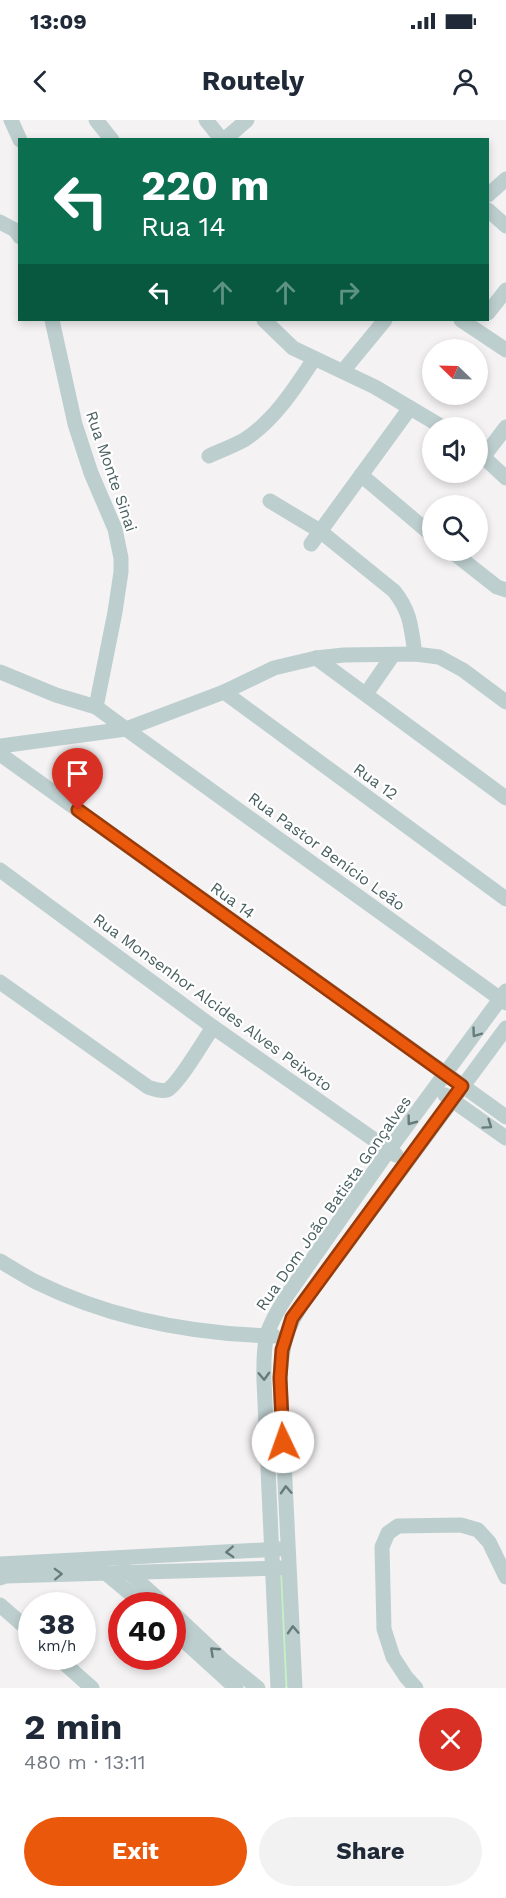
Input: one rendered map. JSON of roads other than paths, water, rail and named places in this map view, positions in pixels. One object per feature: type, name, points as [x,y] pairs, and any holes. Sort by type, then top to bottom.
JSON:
[{"type":"street","points":[[11,120],[19,138]]},
{"type":"street","points":[[96,120],[110,138]]},
{"type":"street","points":[[206,120],[221,138]]},
{"type":"street","points":[[226,138],[248,120]]},
{"type":"street","points":[[489,194],[506,179]]},
{"type":"street","points":[[489,211],[506,226]]},
{"type":"street","points":[[0,222],[18,230]]},
{"type":"street","points":[[489,313],[506,290]]},
{"type":"street","name":"Rua Monte Sinai","points":[[52,321],[79,436],[91,473],[115,529],[122,558],[115,612],[96,707]]},
{"type":"street","points":[[265,321],[293,348],[375,387],[425,417]]},
{"type":"street","points":[[343,371],[384,321]]},
{"type":"street","points":[[479,325],[506,350]]},
{"type":"street","points":[[209,456],[244,440],[270,417],[292,392],[314,359]]},
{"type":"street","points":[[315,538],[410,408]]},
{"type":"street","points":[[488,446],[506,428]]},
{"type":"street","points":[[488,460],[506,478]]},
{"type":"street","points":[[361,475],[422,527]]},
{"type":"street","points":[[270,501],[315,538],[379,578],[394,591],[408,612],[423,655]]},
{"type":"street","points":[[464,561],[497,587],[506,590]]},
{"type":"street","points":[[0,746],[126,729],[224,692],[274,668],[316,658],[344,655],[423,655],[449,661],[506,702]]},
{"type":"street","points":[[366,694],[393,655]]},
{"type":"street","points":[[316,658],[506,798]]},
{"type":"street","name":"Rua Pastor Benício Leão","points":[[0,672],[56,695],[96,707],[504,997]]},
{"type":"street","name":"Rua 12","points":[[224,692],[506,899]]},
{"type":"street","name":"Rua 14","points":[[0,754],[506,1117]]},
{"type":"street","name":"Rua Monsenhor Alcides Alves Peixoto","points":[[0,870],[213,1027],[406,1162]]},
{"type":"street","points":[[0,981],[148,1087],[158,1091],[167,1090],[176,1082],[213,1027]]},
{"type":"street","name":"Rua Dom João Batista Gonçalves","points":[[278,1688],[264,1381],[266,1335],[272,1318],[389,1150],[504,997]]},
{"type":"street","name":"Rua Dom João Batista Gonçalves","points":[[295,1688],[280,1378],[282,1350],[286,1336],[292,1318],[506,1028]]},
{"type":"street","points":[[435,1089],[506,1138]]},
{"type":"street","points":[[0,1261],[36,1282],[104,1310],[189,1329],[247,1335],[286,1336]]},
{"type":"street","points":[[416,1688],[393,1657],[384,1629],[382,1547],[388,1533],[398,1526],[461,1525],[478,1530],[489,1542],[506,1577]]},
{"type":"street","points":[[0,1578],[289,1548]]},
{"type":"street","points":[[0,1564],[91,1560],[129,1572],[290,1568]]},
{"type":"street","points":[[108,1565],[132,1592]]},
{"type":"street","points":[[129,1572],[151,1592]]},
{"type":"street","points":[[0,1605],[18,1621]]},
{"type":"street","points":[[186,1625],[223,1660],[258,1688]]},
{"type":"street","points":[[186,1642],[237,1688]]},
{"type":"street","points":[[72,1670],[92,1688]]}]
